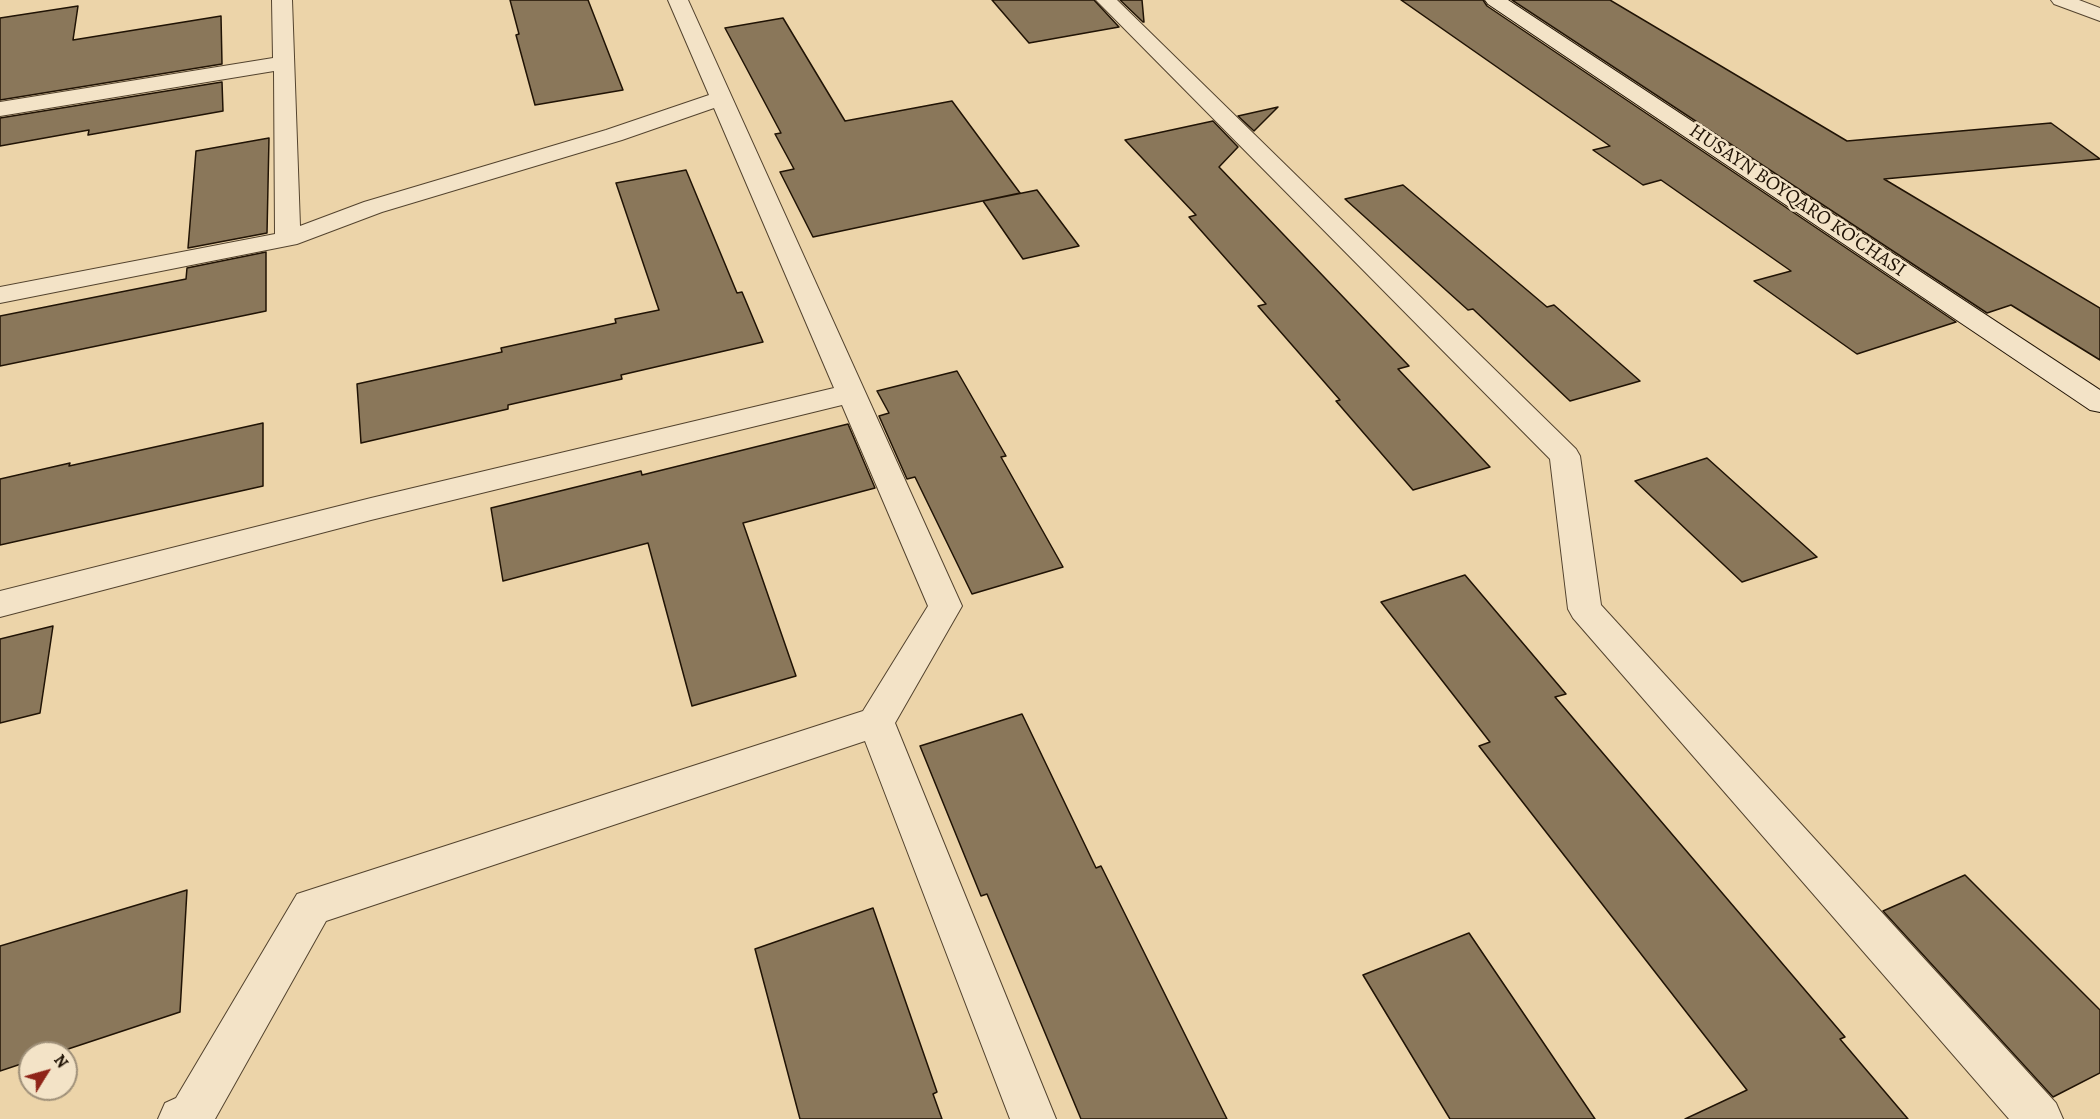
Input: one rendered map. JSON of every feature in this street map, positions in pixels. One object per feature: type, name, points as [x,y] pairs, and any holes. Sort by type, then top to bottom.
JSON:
[{"type":"street","points":[[282,0],[288,239]]},
{"type":"street","points":[[181,1119],[192,1115],[312,907],[876,722],[945,606],[678,0]]},
{"type":"street","points":[[1106,0],[1565,456],[1584,609],[2040,1119]]},
{"type":"street","name":"HUSAYN BOYQARO KO'CHASI","points":[[1495,0],[2100,403]]},
{"type":"street","points":[[2061,0],[2100,15]]},
{"type":"street","points":[[0,109],[284,63]]},
{"type":"street","points":[[0,296],[288,239],[373,207],[614,135],[722,98]]},
{"type":"street","points":[[0,604],[359,512],[852,393]]},
{"type":"street","points":[[876,722],[1033,1119]]},
{"type":"building","points":[[510,0],[588,0],[623,90],[535,105],[516,35],[519,34]]},
{"type":"building","points":[[992,0],[1094,0],[1119,27],[1029,43]]},
{"type":"building","points":[[1120,0],[1142,0],[1144,22],[1143,22]]},
{"type":"building","points":[[1401,0],[1483,0],[1487,6],[1956,322],[1857,354],[1754,281],[1791,271],[1661,180],[1643,185],[1593,150],[1610,146]]},
{"type":"building","points":[[1512,0],[1610,0],[1847,141],[2051,123],[2100,159],[1884,179],[2100,308],[2100,360],[2011,305],[1987,313]]},
{"type":"building","points":[[78,6],[73,40],[221,16],[222,64],[0,100],[0,18]]},
{"type":"building","points":[[783,18],[845,121],[952,101],[1020,193],[813,237],[780,172],[794,169],[775,134],[781,133],[725,28]]},
{"type":"building","points":[[222,82],[223,111],[88,135],[89,130],[0,146],[0,118]]},
{"type":"building","points":[[1278,107],[1254,131],[1238,116]]},
{"type":"building","points":[[1213,121],[1238,147],[1219,167],[1409,366],[1398,369],[1490,467],[1413,490],[1336,401],[1340,400],[1258,306],[1266,304],[1189,217],[1196,215],[1125,140]]},
{"type":"building","points":[[269,138],[267,233],[188,248],[196,151]]},
{"type":"building","points":[[686,170],[737,293],[742,292],[763,342],[621,375],[622,379],[508,405],[508,409],[361,443],[357,384],[502,352],[501,348],[616,323],[615,319],[659,310],[616,183]]},
{"type":"building","points":[[1403,185],[1547,307],[1554,305],[1640,381],[1570,401],[1473,309],[1468,310],[1345,199]]},
{"type":"building","points":[[1037,190],[1079,246],[1023,259],[983,201]]},
{"type":"building","points":[[266,252],[266,311],[0,366],[0,316],[186,279],[187,268]]},
{"type":"building","points":[[957,371],[1006,456],[1001,457],[1063,567],[972,594],[915,477],[907,479],[879,416],[889,413],[877,391]]},
{"type":"building","points":[[263,423],[263,486],[0,545],[0,479]]},
{"type":"building","points":[[848,424],[875,488],[743,523],[796,676],[692,706],[648,543],[503,581],[491,508],[641,471],[642,475]]},
{"type":"building","points":[[1707,458],[1817,557],[1742,582],[1635,481]]},
{"type":"building","points":[[1465,575],[1566,694],[1555,697],[1845,1037],[1840,1039],[1908,1119],[1685,1119],[1747,1090],[1479,746],[1490,742],[1381,602]]},
{"type":"building","points":[[53,626],[40,713],[0,723],[0,639]]},
{"type":"building","points":[[1022,714],[1096,868],[1101,866],[1227,1119],[1081,1119],[987,894],[981,896],[920,746]]},
{"type":"building","points":[[1965,875],[2100,1010],[2100,1073],[2053,1097],[1883,911]]},
{"type":"building","points":[[187,890],[180,1012],[78,1046],[78,1041],[18,1041],[18,1065],[0,1071],[0,946]]},
{"type":"building","points":[[873,908],[937,1092],[933,1094],[942,1119],[800,1119],[755,949]]},
{"type":"building","points":[[1469,933],[1595,1119],[1450,1119],[1363,975]]}]
